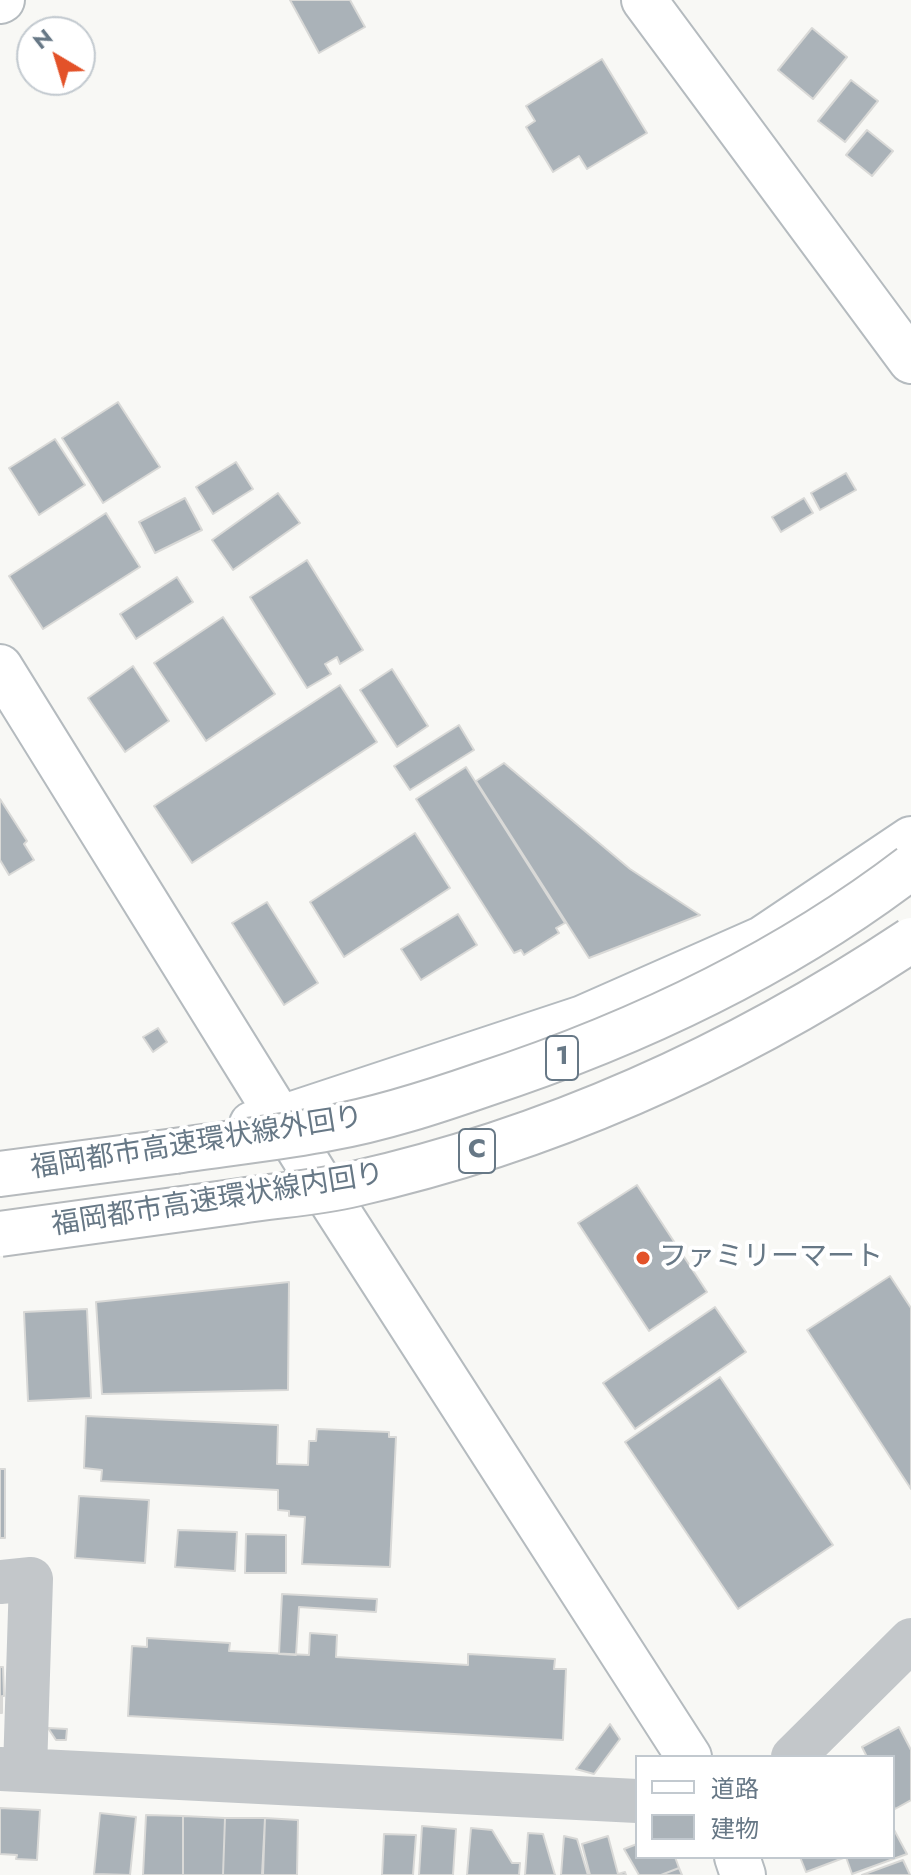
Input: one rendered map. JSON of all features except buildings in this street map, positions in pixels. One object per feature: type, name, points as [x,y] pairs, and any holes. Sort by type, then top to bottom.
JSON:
[{"type":"main road","points":[[644,0],[911,361]]},
{"type":"main road","points":[[0,667],[323,1188],[688,1755]]},
{"type":"main road","points":[[0,1157],[77,1151],[281,1118],[583,1018],[762,939],[911,839]]},
{"type":"main road","name":"福岡都市高速環状線外回り","points":[[0,1174],[332,1128],[439,1100],[548,1064],[667,1013],[748,972],[822,928],[911,867]]},
{"type":"main road","name":"福岡都市高速環状線内回り","points":[[0,1234],[351,1185],[453,1159],[576,1116],[690,1067],[776,1023],[911,940]]},
{"type":"main road","points":[[0,1234],[85,1228],[206,1205],[323,1188],[473,1152],[616,1110],[809,1028],[911,959]]},
{"type":"main road","points":[[0,1164],[175,1151]]},
{"type":"street","points":[[0,1582],[31,1579],[12,1770],[635,1801]]},
{"type":"street","points":[[795,1755],[911,1640]]},
{"type":"place","name":"ファミリーマート","points":[[643,1258]]}]
